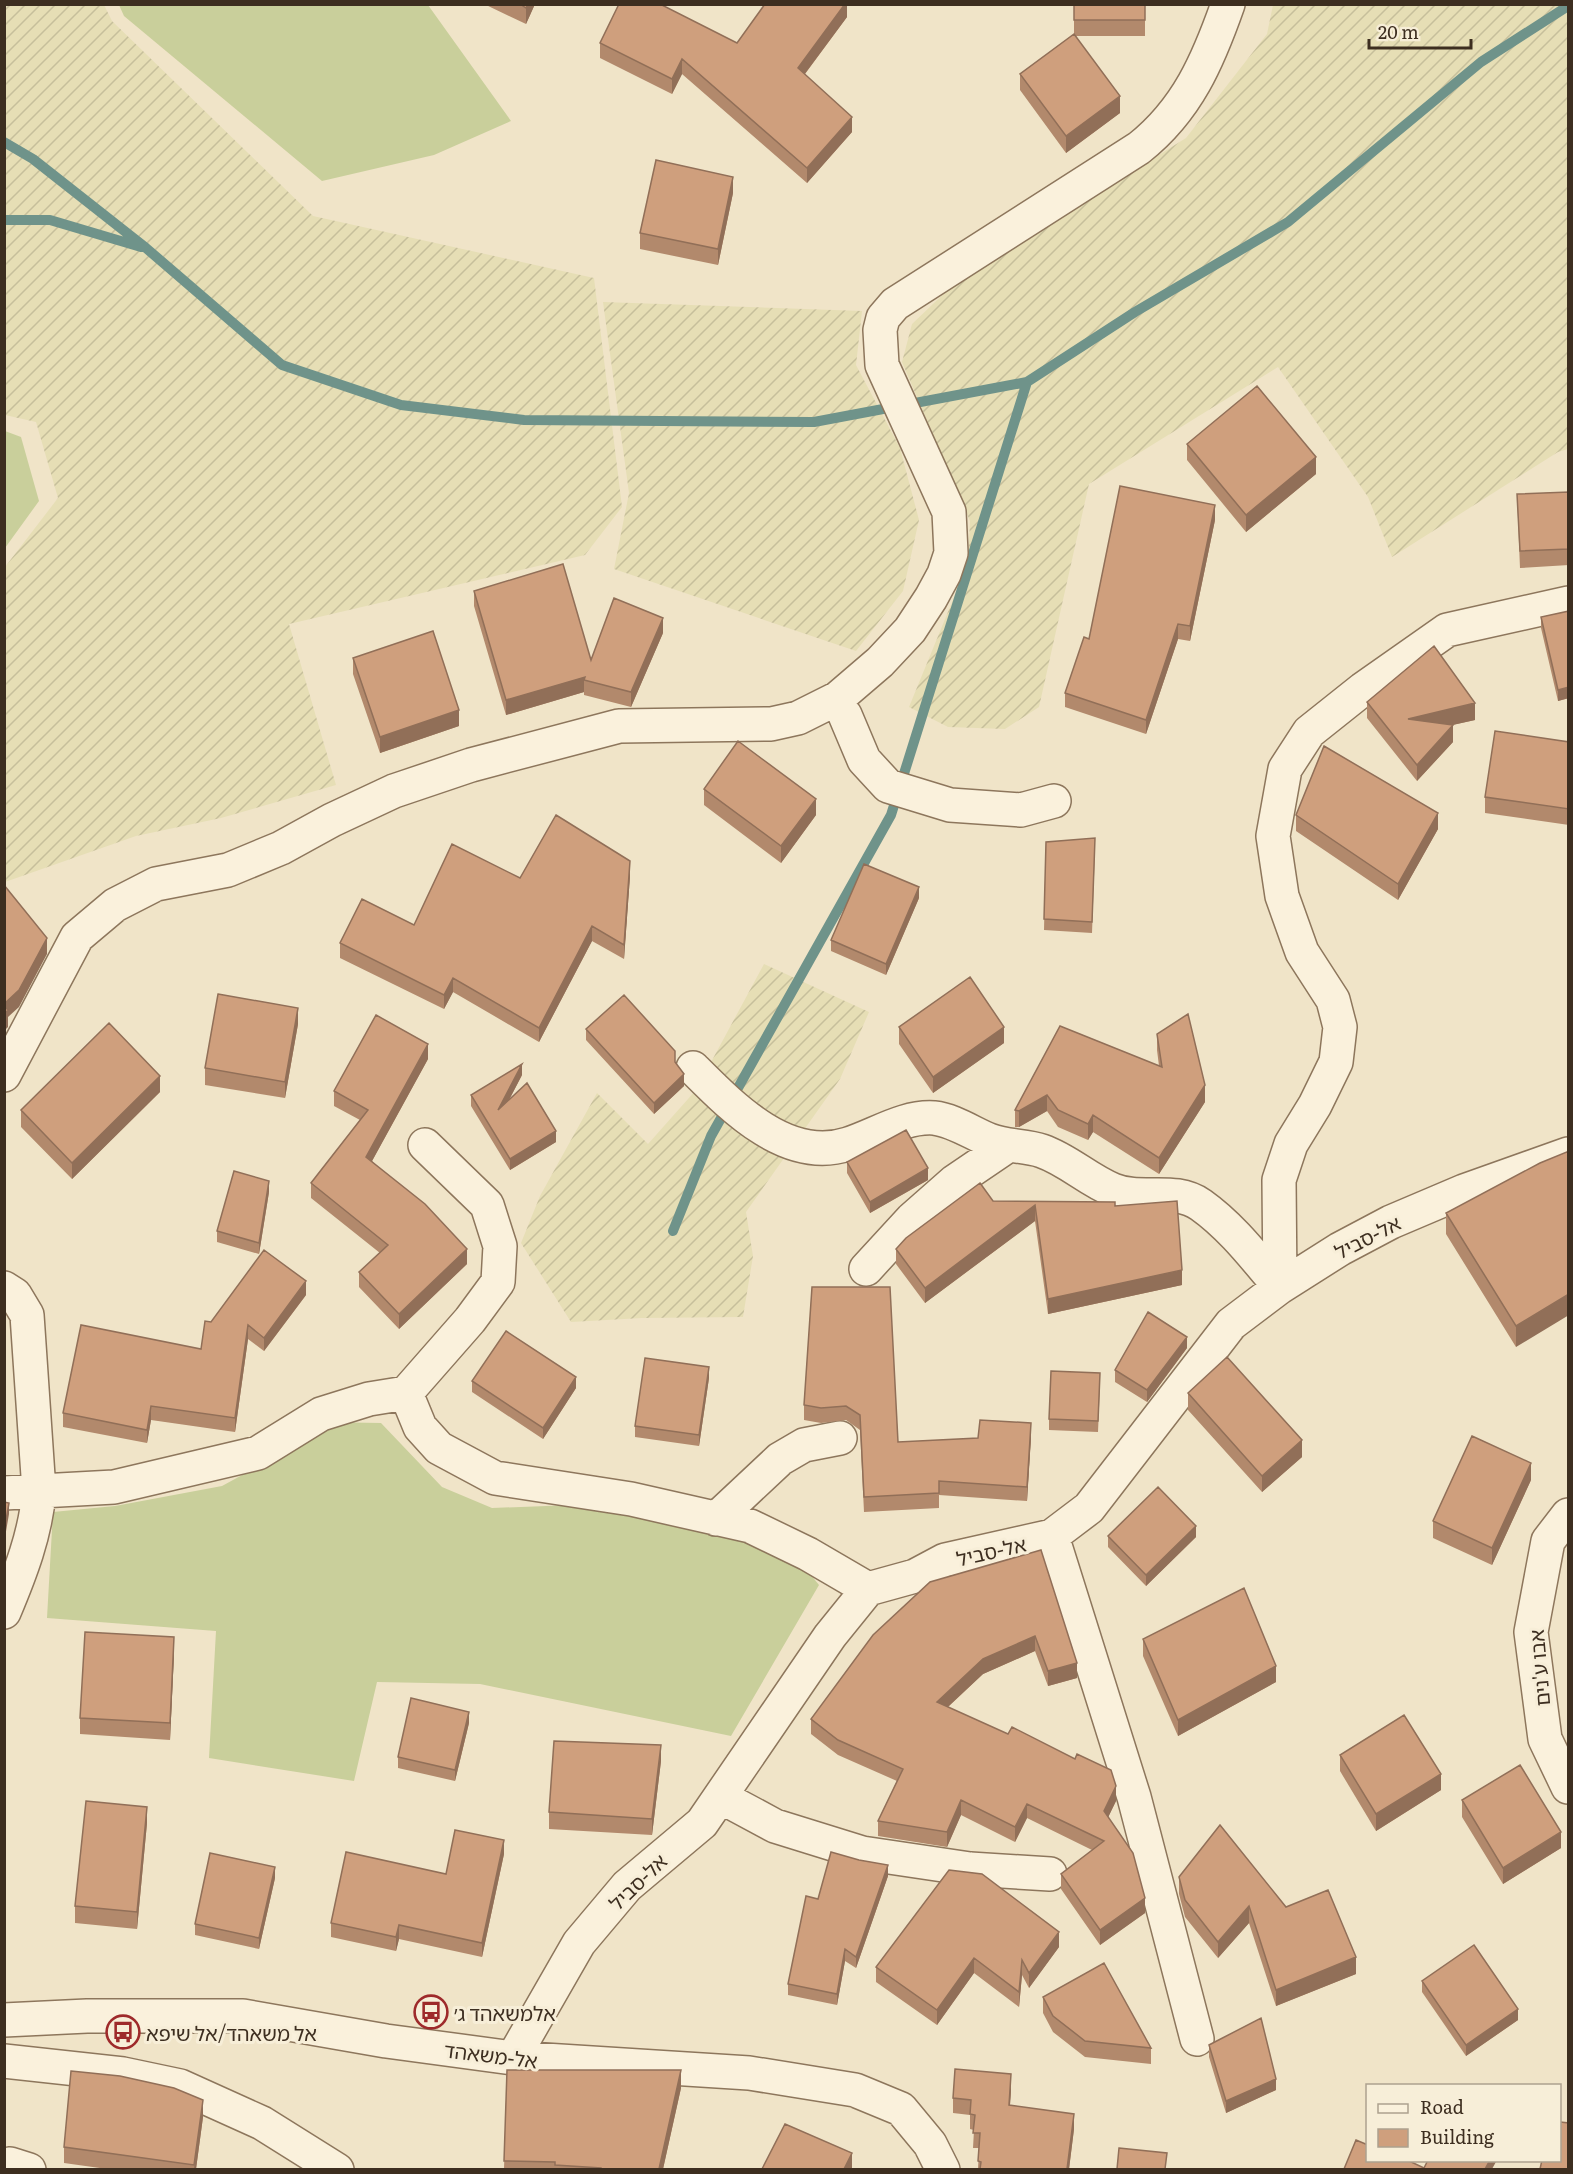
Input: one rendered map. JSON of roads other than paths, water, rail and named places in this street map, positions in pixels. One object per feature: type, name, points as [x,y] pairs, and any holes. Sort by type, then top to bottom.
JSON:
[{"type":"street","points":[[4,1075],[77,937],[115,905],[156,884],[228,870],[281,848],[332,820],[394,791],[471,765],[619,726],[771,724],[798,718],[838,698],[880,662],[910,630],[932,598],[944,574],[951,543],[949,512],[882,365],[880,330],[884,318],[895,304],[1110,167],[1158,133],[1196,84],[1213,47],[1228,4]]},
{"type":"street","points":[[1280,1287],[1277,1226],[1279,1180],[1291,1143],[1315,1105],[1336,1062],[1340,1027],[1333,1000],[1302,952],[1282,896],[1273,836],[1285,769],[1309,732],[1363,689],[1447,630],[1569,603]]},
{"type":"street","points":[[845,715],[864,760],[888,786],[950,805],[1021,810],[1054,801]]},
{"type":"street","points":[[693,1068],[734,1108],[776,1135],[801,1146],[832,1147],[848,1144],[876,1132],[923,1118],[937,1119],[1007,1146],[1039,1149],[1114,1191],[1134,1195],[1185,1197],[1201,1205],[1218,1220],[1280,1287]]},
{"type":"street","points":[[4,1493],[114,1487],[258,1453],[321,1414],[369,1399],[406,1393],[470,1320],[498,1282],[500,1246],[487,1205],[425,1145]]},
{"type":"street","points":[[866,1269],[912,1219],[954,1182],[1007,1146]]},
{"type":"street","name":"אל-סביל","points":[[513,2058],[579,1943],[627,1886],[702,1823],[830,1636],[868,1589],[915,1576],[945,1560],[1052,1536],[1089,1508],[1231,1324],[1280,1287],[1340,1249],[1391,1222],[1464,1191],[1569,1154]]},
{"type":"street","points":[[4,1288],[15,1295],[27,1315],[39,1491],[37,1511],[18,1580],[4,1612]]},
{"type":"street","points":[[406,1393],[420,1427],[439,1448],[495,1478],[632,1499],[750,1526],[808,1554],[868,1589]]},
{"type":"street","points":[[716,1519],[780,1459],[804,1445],[840,1438]]},
{"type":"street","name":"אבו ע'נים","points":[[1569,1515],[1548,1541],[1531,1632],[1545,1738],[1569,1787]]},
{"type":"street","points":[[1052,1536],[1134,1797],[1197,2039]]},
{"type":"street","points":[[721,1797],[775,1826],[862,1853],[970,1869],[1050,1874]]},
{"type":"street","name":"אל-משאהד","points":[[4,2020],[87,2016],[243,2016],[513,2058],[749,2073],[855,2090],[901,2109],[930,2144],[943,2169]]},
{"type":"street","points":[[4,2061],[123,2074],[180,2086],[262,2123],[337,2169]]},
{"type":"waterway","points":[[4,142],[33,159],[146,248],[282,365],[401,405],[524,420],[814,422],[1027,382],[1135,312],[1288,222],[1481,62],[1568,6]]},
{"type":"waterway","points":[[4,220],[50,220],[141,247]]},
{"type":"waterway","points":[[673,1231],[711,1136],[891,815],[1027,382]]},
{"type":"place","name":"אלמשאהד ג׳","points":[[431,2012]]},
{"type":"place","name":"אל משאהד/אל שיפא","points":[[123,2032]]}]
